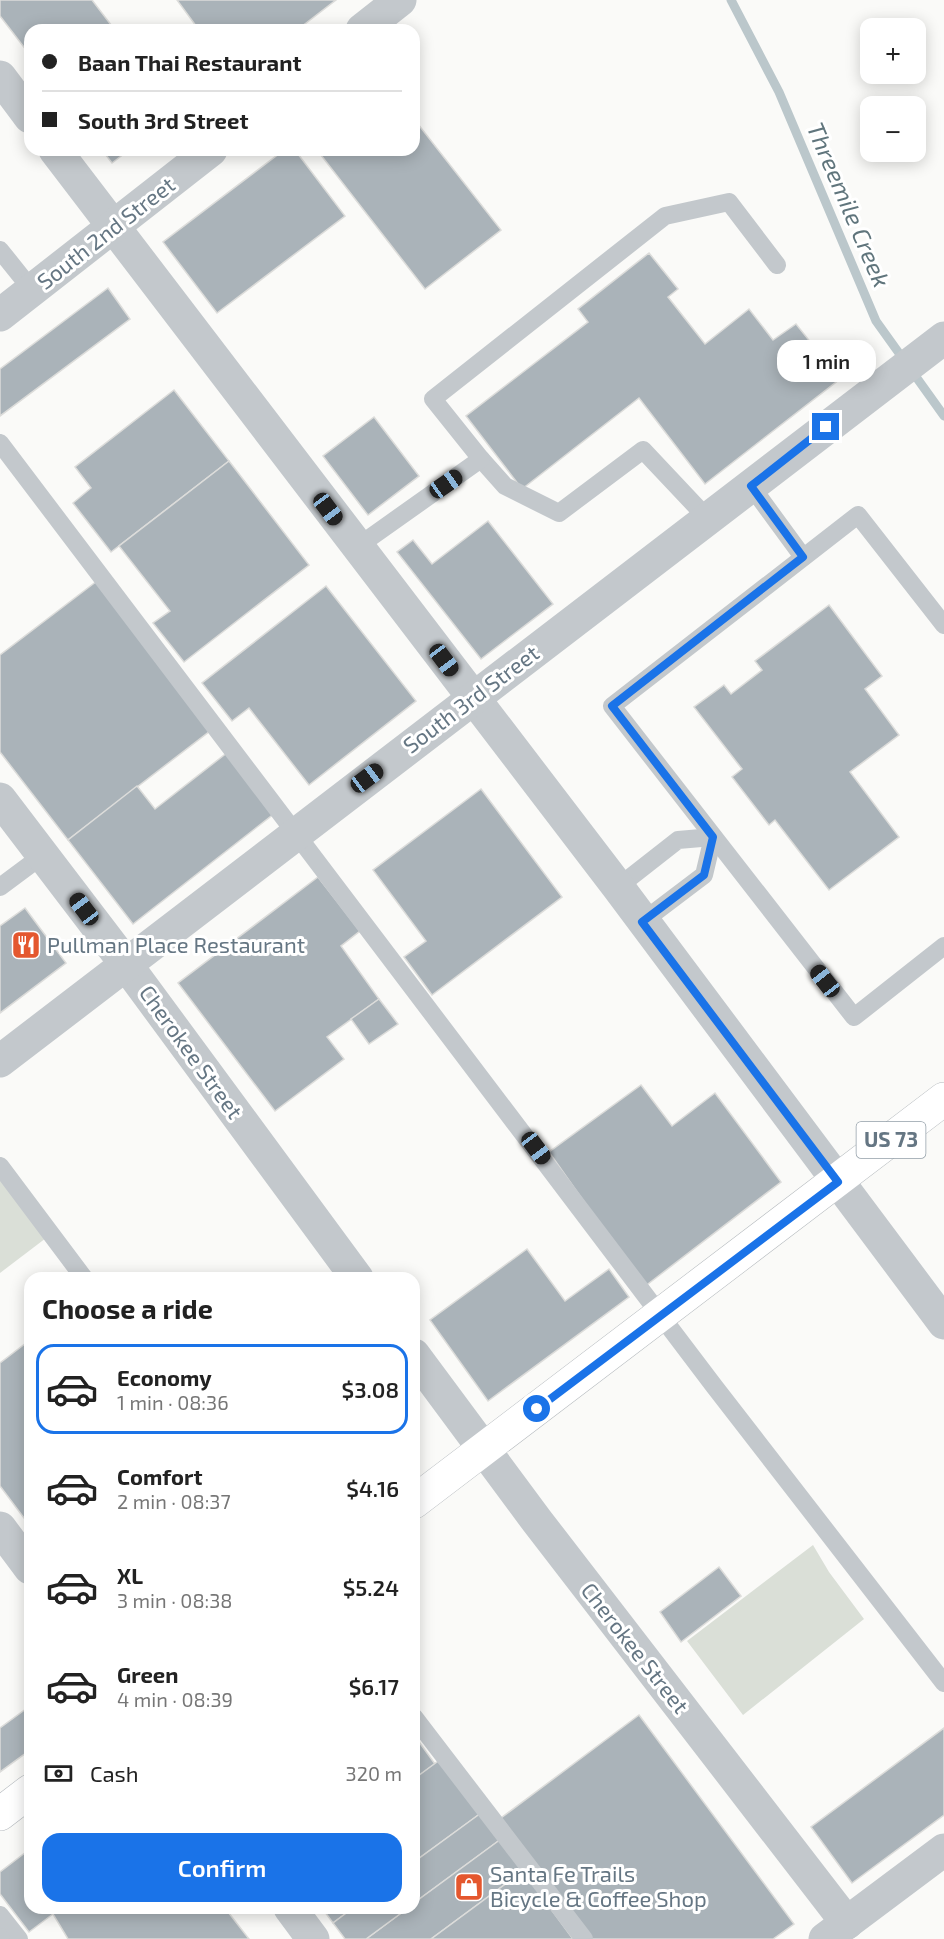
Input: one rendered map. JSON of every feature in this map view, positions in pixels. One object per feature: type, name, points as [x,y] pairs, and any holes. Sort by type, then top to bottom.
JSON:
[{"type":"highway","name":"US 73","points":[[420,1498],[838,1182],[944,1099]]},
{"type":"highway","points":[[0,1815],[24,1796]]},
{"type":"street","points":[[370,24],[400,0]]},
{"type":"street","points":[[0,77],[24,109]]},
{"type":"street","points":[[60,156],[618,887],[838,1182],[942,1315]]},
{"type":"street","name":"South 2nd Street","points":[[0,315],[203,156]]},
{"type":"street","name":"South 3rd Street","points":[[0,1061],[944,338]]},
{"type":"street","name":"Cherokee Street","points":[[0,799],[125,963],[353,1272]]},
{"type":"street","name":"Cherokee Street","points":[[420,1363],[844,1934]]},
{"type":"street","points":[[0,1528],[24,1560]]},
{"type":"street","points":[[844,1934],[944,1850]]},
{"type":"street","points":[[294,1914],[313,1939]]},
{"type":"lane","points":[[708,519],[643,450],[559,513],[505,486],[433,399],[665,216],[729,202],[777,265]]},
{"type":"lane","points":[[0,250],[32,290]]},
{"type":"lane","points":[[0,443],[297,832],[714,1386],[944,1683]]},
{"type":"lane","points":[[357,547],[481,459]]},
{"type":"lane","points":[[751,486],[803,557]]},
{"type":"lane","points":[[944,625],[858,515],[612,706],[854,1017],[944,946]]},
{"type":"lane","points":[[618,887],[678,840],[713,837]]},
{"type":"lane","points":[[642,922],[704,875],[713,837]]},
{"type":"lane","points":[[0,887],[43,855]]},
{"type":"lane","points":[[0,1166],[80,1272]]},
{"type":"lane","points":[[420,1725],[584,1939]]},
{"type":"lane","points":[[0,1915],[19,1939]]},
{"type":"shaded area","points":[[0,1180],[46,1238],[0,1273]]},
{"type":"shaded area","points":[[813,1545],[829,1572],[864,1619],[743,1715],[687,1641]]},
{"type":"building","points":[[0,0],[92,0],[110,24],[24,24],[24,47],[0,16]]},
{"type":"building","points":[[177,0],[336,0],[305,24],[195,24]]},
{"type":"building","points":[[420,127],[501,230],[425,289],[322,156],[420,156]]},
{"type":"building","points":[[107,156],[121,156],[112,163]]},
{"type":"building","points":[[276,156],[300,156],[345,216],[217,313],[163,242]]},
{"type":"building","points":[[649,253],[678,289],[668,297],[705,344],[749,309],[773,340],[796,324],[840,379],[705,484],[639,398],[522,489],[466,416],[588,322],[578,309]]},
{"type":"building","points":[[108,288],[130,319],[0,416],[0,369]]},
{"type":"building","points":[[174,390],[229,461],[111,552],[73,503],[91,488],[75,467]]},
{"type":"building","points":[[374,417],[419,476],[368,515],[323,456]]},
{"type":"building","points":[[229,461],[309,565],[184,662],[153,623],[170,611],[119,546]]},
{"type":"building","points":[[488,521],[553,604],[481,659],[397,552],[413,540],[432,564]]},
{"type":"building","points":[[97,581],[210,731],[68,840],[0,752],[0,655]]},
{"type":"building","points":[[326,586],[416,701],[309,785],[249,708],[232,721],[202,683]]},
{"type":"building","points":[[829,605],[882,676],[865,689],[899,735],[850,772],[899,837],[829,890],[775,820],[769,825],[732,777],[742,769],[694,707],[724,685],[731,694],[762,670],[755,661]]},
{"type":"building","points":[[228,752],[275,813],[133,924],[68,840],[137,786],[155,809]]},
{"type":"building","points":[[481,789],[562,897],[432,995],[404,957],[426,941],[373,870]]},
{"type":"building","points":[[318,877],[360,931],[341,946],[379,999],[327,1037],[344,1059],[275,1111],[178,983]]},
{"type":"building","name":"Pullman Place Restaurant","points":[[25,908],[66,963],[0,1013],[0,926]]},
{"type":"building","points":[[379,999],[398,1024],[369,1044],[351,1019]]},
{"type":"building","points":[[641,1085],[672,1126],[715,1093],[781,1182],[644,1287],[549,1152]]},
{"type":"building","points":[[527,1249],[565,1301],[609,1269],[629,1297],[488,1401],[430,1320]]},
{"type":"building","points":[[24,1345],[24,1518],[0,1486],[0,1363]]},
{"type":"building","points":[[719,1567],[741,1596],[681,1642],[660,1612]]},
{"type":"building","points":[[24,1710],[24,1754],[0,1772],[0,1728]]},
{"type":"building","points":[[639,1715],[794,1924],[773,1939],[592,1939],[501,1818]]},
{"type":"building","points":[[944,1728],[944,1815],[852,1883],[811,1827]]},
{"type":"building","points":[[420,1743],[435,1764],[420,1775]]},
{"type":"building","points":[[441,1759],[481,1813],[420,1858],[420,1775]]},
{"type":"building","points":[[481,1813],[501,1839],[420,1899],[420,1858]]},
{"type":"building","name":"Santa Fe Trails Bicycle & Coffee Shop","points":[[501,1839],[523,1871],[431,1939],[366,1939],[400,1914],[420,1914],[420,1899]]},
{"type":"building","points":[[24,1854],[24,1914],[53,1914],[29,1932],[0,1894],[0,1872]]},
{"type":"building","points":[[523,1871],[573,1939],[431,1939]]},
{"type":"building","points":[[53,1914],[230,1914],[249,1939],[68,1939]]},
{"type":"building","points":[[326,1914],[345,1914],[333,1923]]},
{"type":"building","points":[[345,1914],[400,1914],[366,1939],[345,1939],[333,1923]]},
{"type":"waterway","name":"Threemile Creek","points":[[731,0],[779,92],[876,321],[944,416]]},
{"type":"place","name":"Pullman Place Restaurant","points":[[26,945]]},
{"type":"place","name":"Santa Fe Trails Bicycle & Coffee Shop","points":[[469,1887]]},
{"type":"route","points":[[537,1409],[838,1182],[642,922],[704,875],[708,867],[713,837],[612,706],[803,557],[751,486],[826,427]]}]
